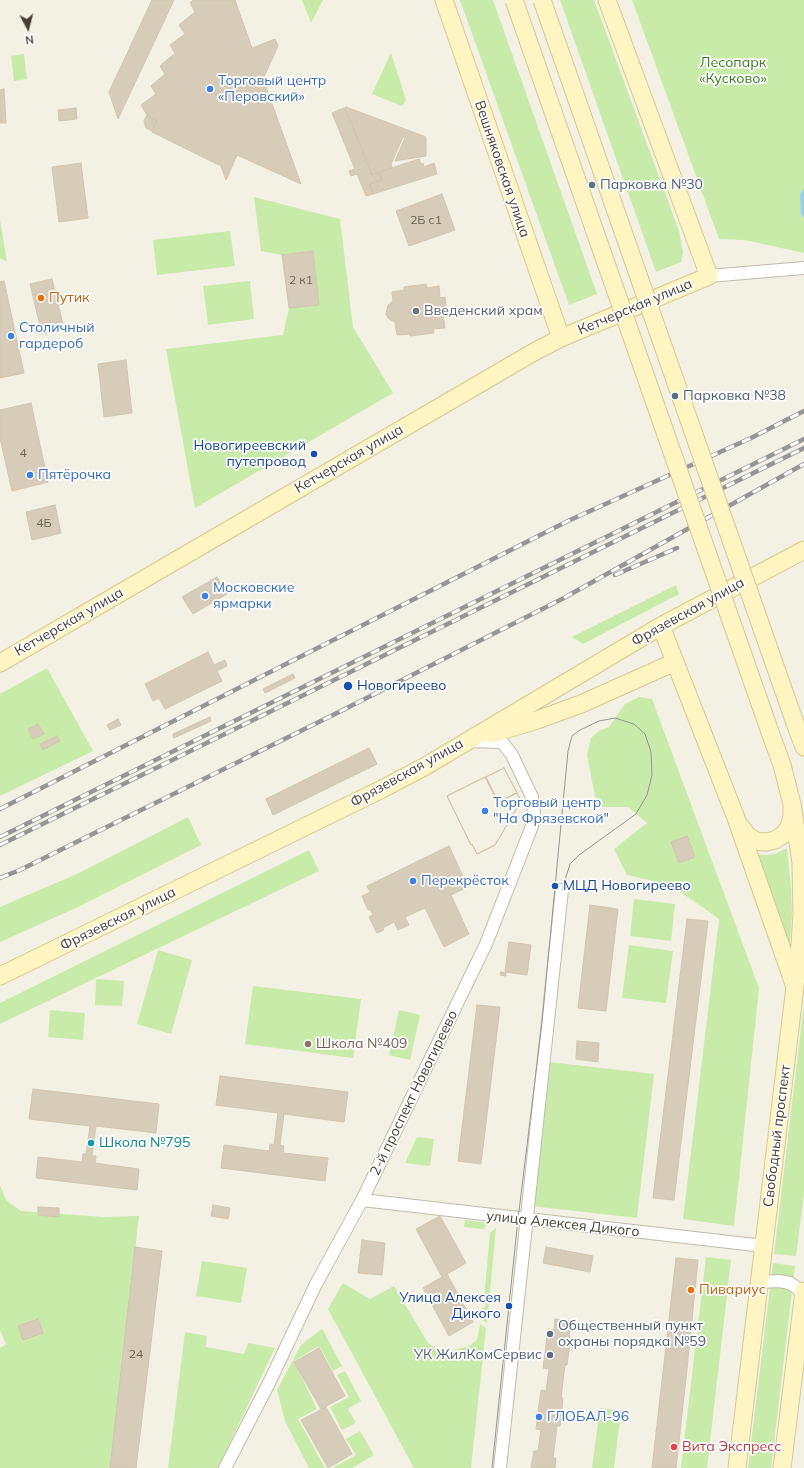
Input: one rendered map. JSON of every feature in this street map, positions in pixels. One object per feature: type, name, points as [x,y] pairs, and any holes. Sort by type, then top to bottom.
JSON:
[{"type":"main road","name":"Вешняковская улица","points":[[444,0],[561,338]]},
{"type":"main road","points":[[514,0],[782,765],[792,804],[792,817],[789,827],[783,835],[775,840],[766,842],[756,841],[745,832],[736,818]]},
{"type":"main road","points":[[542,0],[804,747]]},
{"type":"main road","points":[[607,0],[709,276]]},
{"type":"main road","name":"Кетчерская улица","points":[[0,663],[377,442],[534,352],[561,338],[709,276]]},
{"type":"main road","name":"Фрязевская улица","points":[[0,976],[424,767],[660,626],[804,550]]},
{"type":"main road","points":[[660,626],[736,818],[795,987]]},
{"type":"main road","points":[[467,741],[537,720],[581,704],[675,662]]},
{"type":"main road","name":"Свободный проспект","points":[[737,1468],[795,987],[802,914],[801,862],[792,804]]},
{"type":"main road","points":[[782,1468],[804,1292]]},
{"type":"street","points":[[709,276],[804,268]]},
{"type":"street","name":"2-й проспект Новогиреево","points":[[225,1468],[270,1383],[316,1284],[362,1200],[486,944],[532,826],[534,812],[532,797],[512,755],[502,742],[467,741]]},
{"type":"street","points":[[500,1468],[562,890]]},
{"type":"street","name":"улица Алексея Дикого","points":[[362,1200],[526,1220],[764,1246]]},
{"type":"street","points":[[760,1282],[779,1281],[790,1283],[804,1292]]},
{"type":"green space","points":[[302,0],[323,0],[311,23]]},
{"type":"green space","points":[[460,0],[493,0],[597,294],[569,305]]},
{"type":"green space","points":[[560,0],[594,0],[679,231],[683,253],[681,262],[656,272]]},
{"type":"green space","name":"Лесопарк «Кусково»","points":[[632,0],[804,0],[804,253],[745,240],[719,239]]},
{"type":"green space","points":[[391,53],[406,100],[402,106],[372,94]]},
{"type":"green space","points":[[24,54],[27,79],[14,81],[11,56]]},
{"type":"green space","points":[[254,197],[340,219],[353,327],[393,393],[195,508],[166,349],[283,335],[289,308],[319,305],[313,251],[282,255],[261,251]]},
{"type":"green space","points":[[0,220],[7,262],[0,258]]},
{"type":"green space","points":[[230,231],[235,266],[157,275],[153,240]]},
{"type":"green space","points":[[250,281],[254,319],[208,325],[203,286]]},
{"type":"green space","points":[[676,585],[679,594],[583,644],[572,637]]},
{"type":"green space","points":[[47,668],[93,751],[0,796],[0,694]]},
{"type":"green space","points":[[639,697],[652,699],[759,988],[734,1226],[683,1219],[719,919],[671,885],[627,875],[614,849],[647,823],[628,807],[597,807],[587,755],[591,738],[599,731],[609,727],[625,704]]},
{"type":"green space","points":[[188,817],[201,845],[76,908],[0,942],[0,907],[79,873]]},
{"type":"green space","points":[[787,848],[792,913],[790,943],[786,943],[754,852],[761,855],[768,855],[775,854]]},
{"type":"green space","points":[[309,850],[319,871],[0,1024],[0,1003]]},
{"type":"green space","points":[[634,899],[675,904],[671,941],[630,936]]},
{"type":"green space","points":[[629,945],[673,951],[666,1003],[622,998]]},
{"type":"green space","points":[[158,950],[192,960],[171,1034],[137,1024]]},
{"type":"green space","points":[[96,979],[124,981],[122,1006],[95,1005]]},
{"type":"green space","points":[[253,986],[361,999],[353,1058],[245,1044]]},
{"type":"green space","points":[[804,1004],[804,1194],[796,1256],[774,1254]]},
{"type":"green space","points":[[50,1010],[85,1013],[83,1040],[48,1037]]},
{"type":"green space","points":[[399,1010],[420,1015],[410,1060],[389,1055]]},
{"type":"green space","points":[[549,1062],[654,1074],[637,1218],[532,1206]]},
{"type":"green space","points":[[417,1137],[434,1139],[430,1166],[405,1163]]},
{"type":"green space","points":[[0,1185],[6,1200],[21,1211],[104,1217],[139,1216],[110,1468],[0,1468],[0,1348],[6,1344],[0,1330]]},
{"type":"green space","points":[[465,1220],[489,1223],[483,1229],[464,1227]]},
{"type":"green space","points":[[496,1227],[487,1323],[481,1319],[482,1308],[485,1307],[486,1301],[484,1299],[490,1233]]},
{"type":"green space","points":[[706,1257],[731,1260],[707,1468],[681,1468]]},
{"type":"green space","points":[[202,1261],[247,1268],[241,1303],[196,1296]]},
{"type":"green space","points":[[773,1263],[795,1266],[771,1468],[748,1468]]},
{"type":"green space","points":[[343,1283],[370,1299],[394,1286],[428,1343],[440,1351],[455,1350],[469,1346],[477,1340],[480,1324],[486,1328],[471,1468],[414,1468],[328,1309]]},
{"type":"green space","points":[[322,1329],[342,1366],[333,1371],[319,1346],[294,1361],[317,1409],[298,1419],[325,1468],[309,1468],[285,1421],[277,1390],[301,1345]]},
{"type":"green space","points":[[185,1332],[207,1336],[206,1347],[244,1354],[248,1343],[275,1348],[218,1468],[168,1468]]},
{"type":"green space","points":[[345,1371],[361,1401],[348,1409],[356,1423],[342,1430],[330,1407],[349,1397],[337,1375]]},
{"type":"green space","points":[[600,1408],[621,1411],[614,1468],[592,1468]]},
{"type":"green space","points":[[360,1431],[374,1455],[352,1468],[332,1468],[356,1455],[346,1439]]},
{"type":"water","points":[[804,188],[804,218],[801,214],[800,195]]},
{"type":"building","points":[[152,0],[174,0],[118,119],[109,92]]},
{"type":"building","name":"Торговый центр «Перовский»","points":[[193,0],[235,0],[252,48],[275,39],[278,46],[263,79],[301,184],[237,155],[226,180],[221,166],[152,132],[157,121],[147,115],[141,105],[156,94],[151,86],[165,74],[160,66],[175,53],[170,45],[185,34],[179,25],[195,12],[190,3]]},
{"type":"building","points":[[4,89],[6,123],[0,123],[0,90]]},
{"type":"building","points":[[346,107],[426,137],[426,156],[395,161],[405,138],[403,137],[391,164],[392,168],[372,175],[351,122],[344,109]]},
{"type":"building","points":[[76,108],[77,119],[59,121],[58,110]]},
{"type":"building","points":[[344,108],[372,175],[379,172],[382,180],[370,184],[373,194],[366,196],[357,174],[351,176],[349,171],[355,169],[332,113]]},
{"type":"building","points":[[147,115],[157,121],[152,131],[146,128],[144,121]]},
{"type":"building","points":[[419,159],[421,164],[423,163],[424,167],[434,163],[437,174],[373,194],[370,184],[382,180],[379,172]]},
{"type":"building","points":[[81,163],[88,218],[59,222],[52,167]]},
{"type":"building","points":[[442,194],[455,230],[409,246],[396,211]]},
{"type":"building","points":[[313,251],[319,305],[289,308],[282,255]]},
{"type":"building","points":[[52,279],[64,328],[42,334],[30,284]]},
{"type":"building","points":[[4,281],[24,373],[0,378],[0,282]]},
{"type":"building","name":"Введенский храм","points":[[426,284],[427,288],[439,286],[440,298],[445,297],[447,315],[443,315],[445,328],[433,329],[434,333],[410,336],[410,334],[397,335],[395,322],[389,319],[386,314],[388,305],[393,301],[392,292],[404,290],[404,287]]},
{"type":"building","points":[[126,360],[132,413],[104,417],[98,364]]},
{"type":"building","points":[[31,403],[48,482],[12,491],[0,438],[0,410]]},
{"type":"building","points":[[55,505],[61,533],[32,540],[26,512]]},
{"type":"building","name":"Московские ярмарки","points":[[217,577],[227,594],[193,614],[182,597]]},
{"type":"building","points":[[208,652],[214,665],[225,660],[227,666],[217,671],[222,681],[165,709],[159,698],[153,701],[145,684]]},
{"type":"building","points":[[293,674],[295,678],[265,693],[263,689]]},
{"type":"building","points":[[210,717],[211,721],[174,738],[173,734]]},
{"type":"building","points":[[118,719],[121,725],[110,730],[107,725]]},
{"type":"building","points":[[38,724],[44,734],[33,739],[28,729]]},
{"type":"building","points":[[57,736],[60,741],[43,750],[40,744]]},
{"type":"building","points":[[369,748],[377,764],[273,815],[266,799]]},
{"type":"building","name":"Торговый центр \"На Фрязевской\"","points":[[504,768],[517,793],[498,802],[486,777]]},
{"type":"building","name":"Торговый центр \"На Фрязевской\"","points":[[504,768],[517,793],[498,802],[486,777]]},
{"type":"building","name":"Торговый центр \"На Фрязевской\"","points":[[485,777],[498,802],[517,793],[521,801],[495,845],[477,854],[447,796]]},
{"type":"building","name":"Торговый центр \"На Фрязевской\"","points":[[485,777],[498,802],[517,793],[521,801],[495,845],[477,854],[447,796]]},
{"type":"building","points":[[687,836],[695,857],[679,863],[671,842]]},
{"type":"building","points":[[449,846],[468,887],[451,895],[469,934],[444,947],[425,908],[405,917],[409,925],[398,930],[394,922],[383,928],[384,930],[377,933],[369,917],[373,915],[370,909],[368,910],[362,896],[370,892],[367,886]]},
{"type":"building","points":[[590,905],[618,909],[606,1011],[578,1008]]},
{"type":"building","points":[[687,919],[708,921],[674,1200],[653,1198]]},
{"type":"building","points":[[509,942],[531,945],[527,975],[505,972]]},
{"type":"building","points":[[501,972],[506,973],[506,976],[500,975]]},
{"type":"building","points":[[477,1005],[500,1007],[481,1164],[458,1161]]},
{"type":"building","points":[[577,1041],[599,1043],[598,1062],[576,1059]]},
{"type":"building","points":[[220,1076],[348,1092],[344,1122],[284,1114],[280,1145],[284,1146],[283,1153],[328,1158],[325,1181],[221,1168],[224,1145],[269,1151],[270,1144],[274,1145],[278,1113],[216,1105]]},
{"type":"building","name":"Школа №795","points":[[33,1089],[159,1104],[156,1133],[96,1126],[92,1156],[96,1156],[95,1163],[139,1169],[137,1190],[36,1178],[38,1157],[82,1162],[83,1154],[86,1154],[90,1126],[29,1119]]},
{"type":"building","points":[[213,1205],[230,1208],[228,1219],[211,1216]]},
{"type":"building","points":[[38,1207],[59,1208],[59,1217],[38,1215]]},
{"type":"building","points":[[440,1216],[466,1263],[442,1277],[416,1229]]},
{"type":"building","points":[[362,1240],[385,1243],[382,1275],[358,1273]]},
{"type":"building","points":[[135,1247],[162,1251],[136,1468],[110,1468]]},
{"type":"building","points":[[546,1247],[593,1256],[590,1272],[543,1263]]},
{"type":"building","points":[[676,1258],[698,1260],[676,1468],[652,1468]]},
{"type":"building","points":[[447,1274],[473,1322],[449,1336],[423,1288]]},
{"type":"building","points":[[38,1319],[43,1333],[23,1340],[18,1326]]},
{"type":"building","points":[[555,1319],[571,1321],[569,1337],[571,1337],[567,1365],[565,1365],[561,1398],[563,1398],[560,1426],[557,1426],[553,1458],[556,1458],[555,1468],[531,1468],[534,1451],[538,1451],[541,1430],[536,1429],[541,1390],[546,1391],[549,1369],[543,1368],[548,1329],[554,1330]]},
{"type":"building","points":[[319,1348],[345,1396],[321,1409],[294,1362]]},
{"type":"building","points":[[326,1407],[352,1454],[328,1468],[301,1420]]},
{"type":"tram line","points":[[492,1468],[518,1219],[542,1023],[568,751],[572,736],[580,730],[599,721],[615,718],[634,724],[645,734],[651,752],[652,775],[647,795],[636,814],[579,855],[570,864],[562,890]]},
{"type":"railway","points":[[0,809],[568,521],[751,438],[804,411]]},
{"type":"railway","points":[[0,837],[804,439]]},
{"type":"railway","points":[[0,845],[804,448]]},
{"type":"railway","points":[[0,878],[20,870],[339,712],[562,599],[804,464]]},
{"type":"railway","points":[[615,575],[677,548]]},
{"type":"place","name":"Торговый центр «Перовский»","points":[[210,89]]},
{"type":"place","name":"Парковка №30","points":[[592,185]]},
{"type":"place","name":"Путик","points":[[41,298]]},
{"type":"place","name":"Введенский храм","points":[[416,311]]},
{"type":"place","name":"Столичный гардероб","points":[[11,336]]},
{"type":"place","name":"Парковка №38","points":[[675,396]]},
{"type":"place","name":"Новогиреевский путепровод","points":[[314,454]]},
{"type":"place","name":"Пятёрочка","points":[[30,475]]},
{"type":"place","name":"Московские ярмарки","points":[[205,596]]},
{"type":"place","name":"Новогиреево","points":[[348,686]]},
{"type":"place","name":"Торговый центр \"На Фрязевской\"","points":[[485,811]]},
{"type":"place","name":"Перекрёсток","points":[[413,881]]},
{"type":"place","name":"МЦД Новогиреево","points":[[555,886]]},
{"type":"place","name":"Школа №409","points":[[308,1044]]},
{"type":"place","name":"Школа №795","points":[[91,1143]]},
{"type":"place","name":"Пивариус","points":[[691,1290]]},
{"type":"place","name":"Улица Алексея Дикого","points":[[509,1306]]},
{"type":"place","name":"Общественный пункт охраны порядка №59","points":[[550,1334]]},
{"type":"place","name":"УК ЖилКомСервис","points":[[550,1355]]},
{"type":"place","name":"ГЛОБАЛ-96","points":[[539,1417]]},
{"type":"place","name":"Вита Экспресс","points":[[674,1447]]}]
